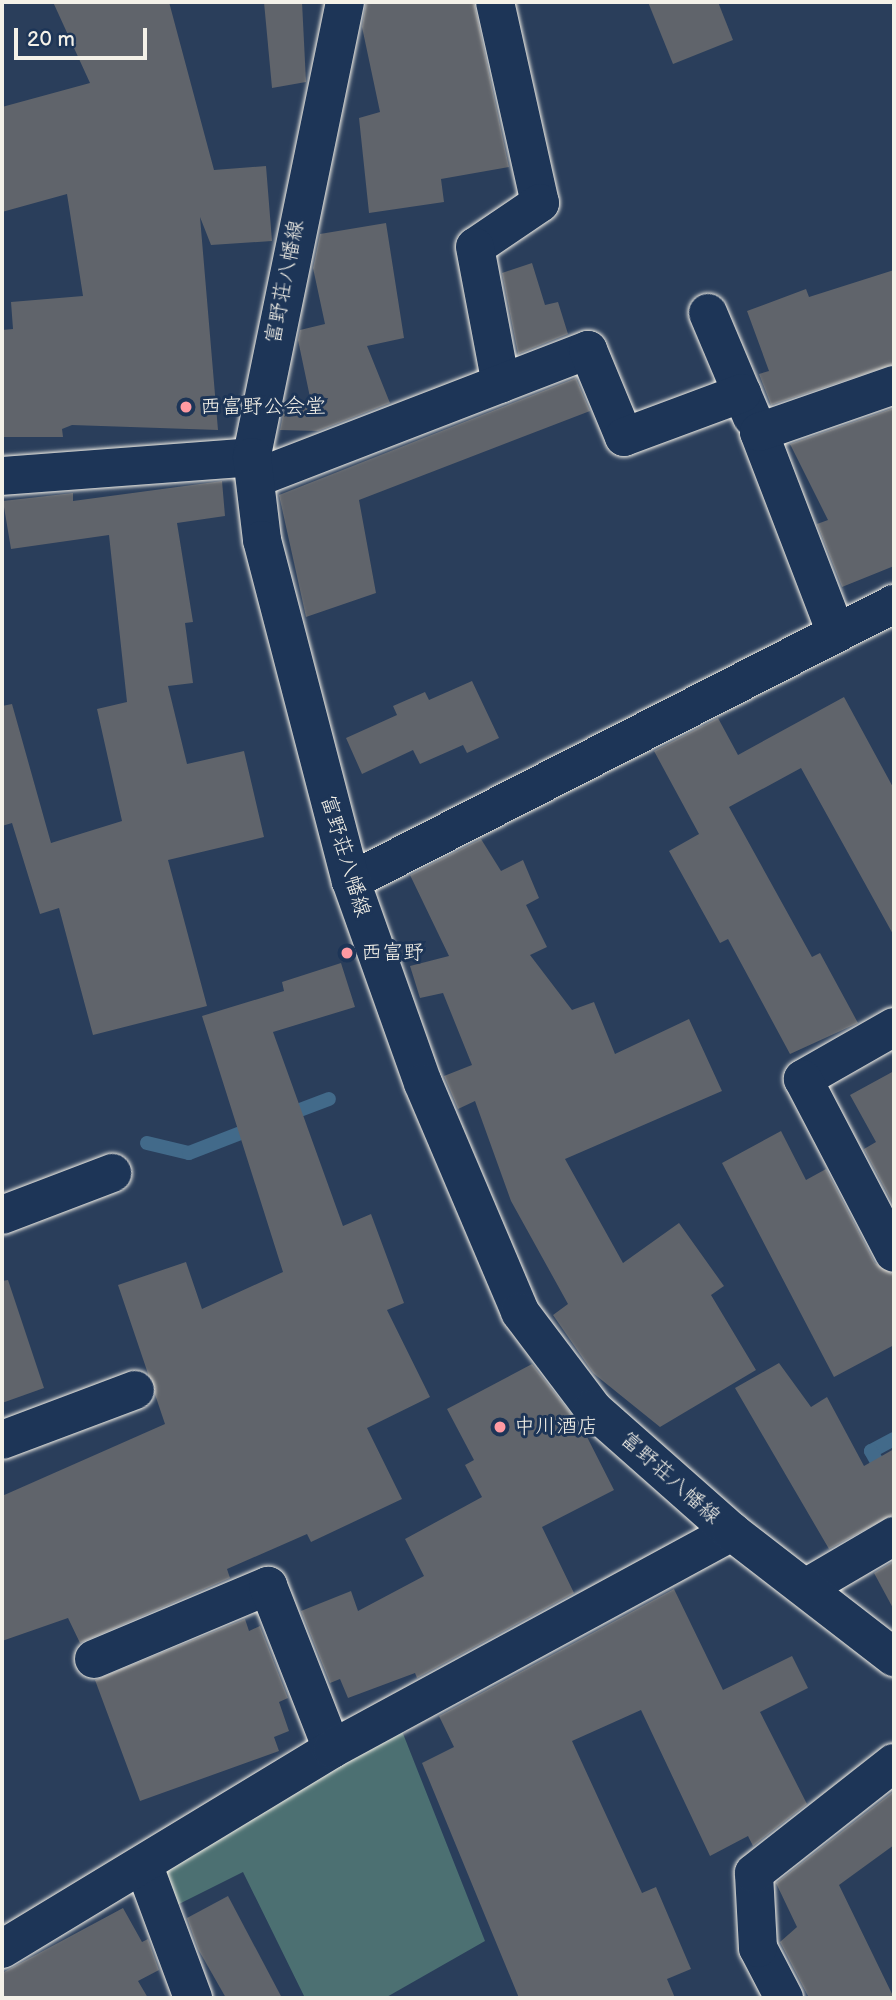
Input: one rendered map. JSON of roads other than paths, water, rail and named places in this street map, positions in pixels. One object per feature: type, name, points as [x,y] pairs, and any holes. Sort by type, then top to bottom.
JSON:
[{"type":"street","name":"富野荘八幡線","points":[[345,2],[260,465],[262,540],[351,881],[423,1083],[520,1312],[593,1409],[732,1532],[807,1587],[894,1657]]},
{"type":"street","points":[[495,2],[540,203],[475,247],[501,384]]},
{"type":"street","points":[[708,313],[759,432],[836,633]]},
{"type":"street","points":[[2,476],[260,465],[501,384],[588,350],[624,437],[742,393]]},
{"type":"street","points":[[759,432],[894,385]]},
{"type":"street","points":[[351,881],[894,604]]},
{"type":"street","points":[[894,1027],[803,1079],[894,1253]]},
{"type":"street","points":[[2,1215],[111,1174]]},
{"type":"street","points":[[2,1440],[135,1390]]},
{"type":"street","points":[[2,1949],[145,1866],[332,1749],[732,1532]]},
{"type":"street","points":[[807,1587],[894,1536]]},
{"type":"street","points":[[93,1659],[268,1586],[332,1749]]},
{"type":"street","points":[[784,1998],[758,1948],[754,1873],[894,1763]]},
{"type":"street","points":[[145,1866],[193,1998]]},
{"type":"waterway","points":[[284,1116],[329,1099]]},
{"type":"waterway","points":[[147,1143],[189,1153],[256,1127]]},
{"type":"waterway","points":[[894,1439],[871,1451],[894,1493]]},
{"type":"place","name":"西富野公会堂","points":[[186,407]]},
{"type":"place","name":"西富野","points":[[347,953]]},
{"type":"place","name":"中川酒店","points":[[500,1427]]}]
